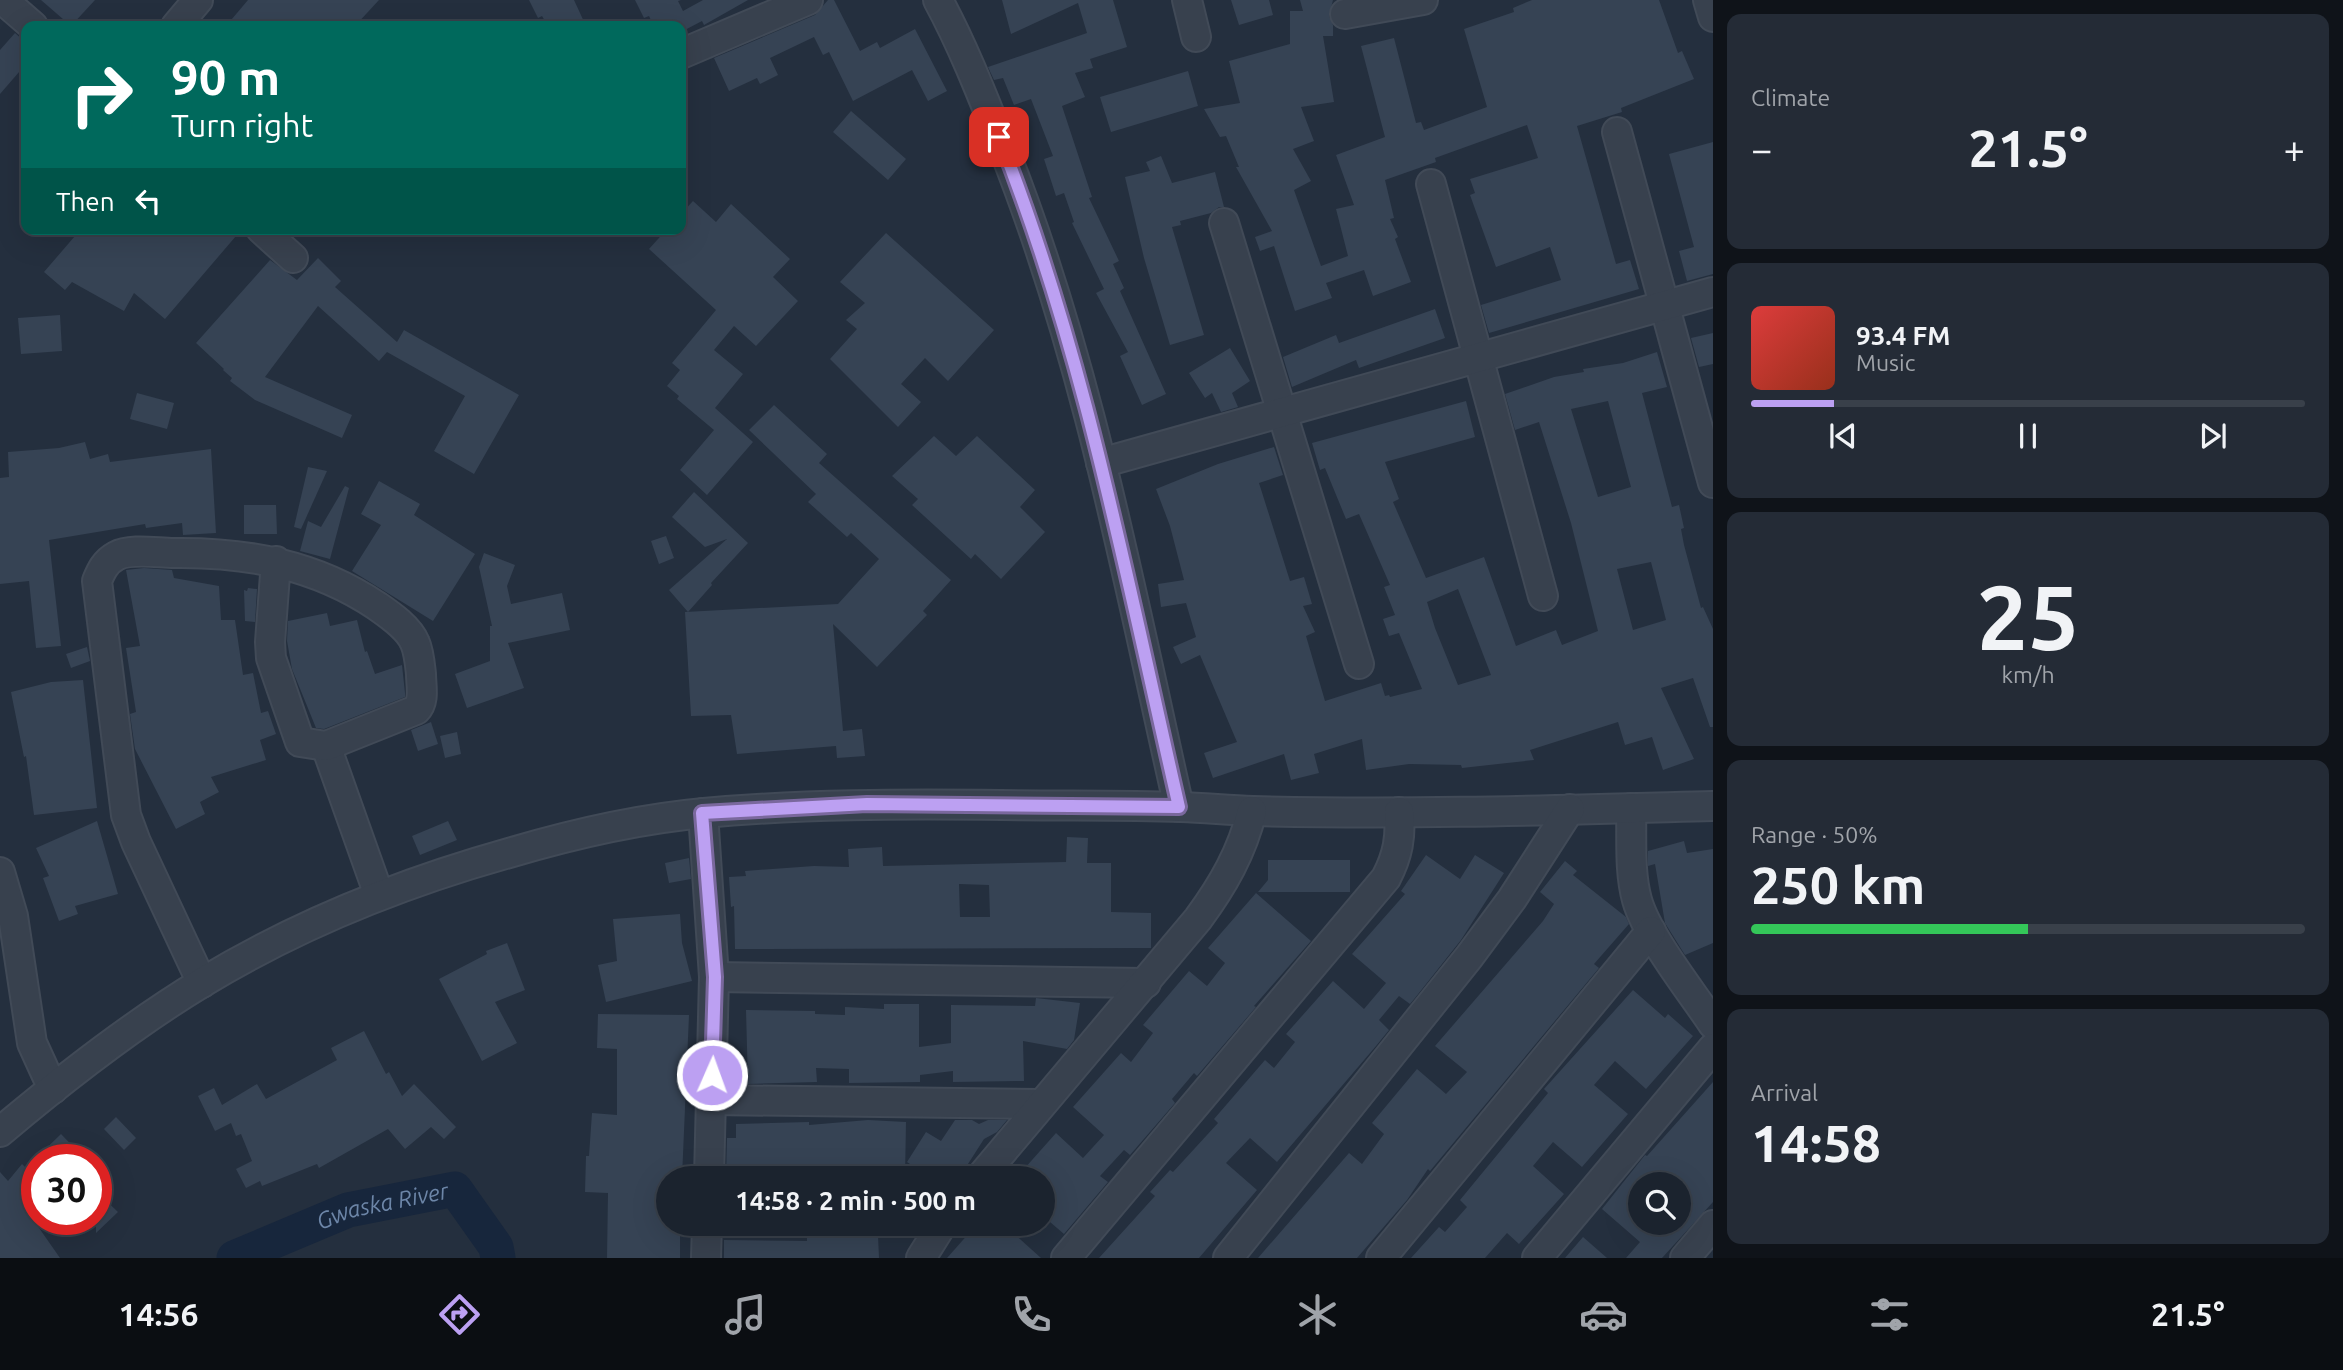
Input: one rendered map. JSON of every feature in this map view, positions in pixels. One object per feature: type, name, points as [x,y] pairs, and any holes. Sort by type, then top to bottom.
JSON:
[{"type":"street","points":[[3,0],[27,21]]},
{"type":"street","points":[[180,21],[198,0]]},
{"type":"street","points":[[686,52],[808,0]]},
{"type":"street","points":[[938,0],[990,114],[1026,206],[1075,359],[1179,807]]},
{"type":"street","points":[[1187,0],[1196,37]]},
{"type":"street","points":[[1345,14],[1423,0]]},
{"type":"street","points":[[1708,0],[1713,17]]},
{"type":"street","points":[[1617,132],[1713,483]]},
{"type":"street","points":[[1431,184],[1543,596]]},
{"type":"street","points":[[1224,223],[1359,664]]},
{"type":"street","points":[[268,235],[293,258]]},
{"type":"street","points":[[1101,463],[1713,292]]},
{"type":"street","points":[[202,983],[126,815],[97,581],[105,565],[124,553],[219,552],[276,561],[321,575],[359,593],[389,614],[415,642],[420,667],[420,706],[404,716],[326,746],[300,742],[271,658],[276,561]]},
{"type":"street","points":[[326,746],[379,895]]},
{"type":"street","points":[[0,1132],[53,1089],[202,983],[281,939],[379,895],[430,876],[565,837],[624,824],[702,813],[867,804],[1399,812],[1713,806]]},
{"type":"street","points":[[1630,808],[1633,881],[1637,902],[1651,931],[1713,1024]]},
{"type":"street","points":[[1228,1258],[1469,957],[1513,899],[1570,809]]},
{"type":"street","points":[[990,1166],[1198,919],[1223,884],[1247,831],[1252,811]]},
{"type":"street","points":[[1066,1258],[1386,878],[1396,860],[1401,836],[1399,812]]},
{"type":"street","points":[[702,813],[715,977],[709,1166]]},
{"type":"street","points":[[0,872],[13,916],[32,1043],[53,1089]]},
{"type":"street","points":[[1381,1258],[1651,931]]},
{"type":"street","points":[[715,977],[1146,983]]},
{"type":"street","points":[[1537,1258],[1713,1048]]},
{"type":"street","points":[[711,1100],[1041,1104]]},
{"type":"street","points":[[1685,1258],[1713,1225]]},
{"type":"street","points":[[706,1258],[707,1236]]},
{"type":"street","points":[[921,1258],[935,1236]]},
{"type":"building","points":[[41,0],[95,0],[76,21],[65,21]]},
{"type":"building","points":[[248,0],[379,0],[360,21],[230,21]]},
{"type":"building","points":[[529,0],[574,0],[584,21],[545,21],[542,16],[538,18]]},
{"type":"building","points":[[635,0],[681,0],[678,1],[683,11],[703,0],[748,0],[704,25],[702,21],[686,29],[686,21],[652,21],[649,16],[644,18]]},
{"type":"building","points":[[828,0],[834,0],[860,51],[877,42],[880,48],[915,29],[947,91],[928,101],[912,70],[853,101],[829,52],[823,55],[814,37],[770,58],[778,75],[760,84],[757,78],[729,91],[714,58],[815,15]]},
{"type":"building","points":[[1002,0],[1113,0],[1127,47],[1090,59],[1093,68],[1075,73],[1085,97],[1062,106],[1092,197],[1089,198],[1119,261],[1113,264],[1124,288],[1120,291],[1166,394],[1142,405],[1120,356],[1128,352],[1096,293],[1104,289],[1072,223],[1074,222],[1064,193],[1056,196],[1044,159],[1053,156],[1031,99],[1014,105],[1003,78],[994,80],[988,67],[1087,33],[1078,3],[1011,34]]},
{"type":"building","points":[[1231,0],[1269,0],[1273,15],[1239,25]]},
{"type":"building","points":[[1300,0],[1333,0],[1329,16],[1333,25],[1333,36],[1323,36],[1334,102],[1301,107],[1314,141],[1293,149],[1311,181],[1294,190],[1321,266],[1348,256],[1336,209],[1354,205],[1336,155],[1385,137],[1361,46],[1394,38],[1416,123],[1421,122],[1424,130],[1487,107],[1464,29],[1514,12],[1513,8],[1532,0],[1659,0],[1678,53],[1682,51],[1694,79],[1621,108],[1622,112],[1577,126],[1616,264],[1630,260],[1639,289],[1489,333],[1481,305],[1561,280],[1550,247],[1496,267],[1470,195],[1475,193],[1470,179],[1538,158],[1527,125],[1435,158],[1436,162],[1385,180],[1394,218],[1390,219],[1398,237],[1395,239],[1411,282],[1373,296],[1364,270],[1326,283],[1332,298],[1295,311],[1274,246],[1260,251],[1255,237],[1272,231],[1236,167],[1239,167],[1226,136],[1220,137],[1204,109],[1240,103],[1229,61],[1290,44],[1290,11],[1303,11]]},
{"type":"building","points":[[15,33],[21,38],[21,70],[0,94],[0,50]]},
{"type":"building","points":[[1188,71],[1198,106],[1111,132],[1100,97]]},
{"type":"building","points":[[851,111],[906,159],[888,180],[833,132]]},
{"type":"building","points":[[1713,142],[1713,274],[1687,281],[1679,251],[1694,247],[1669,154]]},
{"type":"building","points":[[1161,156],[1172,183],[1215,172],[1224,207],[1180,221],[1181,225],[1172,227],[1204,335],[1170,345],[1144,258],[1125,177],[1150,171],[1146,162]]},
{"type":"building","points":[[693,201],[716,222],[731,204],[790,259],[773,277],[798,301],[756,346],[734,326],[714,350],[743,374],[715,408],[753,442],[707,495],[680,470],[714,430],[677,399],[679,396],[667,386],[680,370],[672,363],[716,310],[649,249],[662,235],[686,235],[686,209]]},
{"type":"building","points":[[886,233],[994,330],[948,381],[925,358],[901,384],[921,402],[898,427],[830,359],[857,329],[846,320],[865,303],[840,282]]},
{"type":"building","points":[[76,235],[237,235],[165,319],[134,293],[124,311],[72,282],[65,290],[44,272]]},
{"type":"building","points":[[318,258],[341,281],[335,287],[397,342],[404,330],[519,395],[474,474],[434,451],[465,396],[387,352],[379,361],[318,306],[265,377],[352,415],[342,438],[255,400],[230,381],[232,378],[224,369],[196,343],[270,260],[297,280]]},
{"type":"building","points":[[1435,309],[1445,338],[1359,368],[1356,360],[1292,387],[1283,357],[1336,335],[1339,343]]},
{"type":"building","points":[[60,315],[62,351],[21,354],[18,318]]},
{"type":"building","points":[[1713,333],[1713,364],[1699,367],[1691,338]]},
{"type":"building","points":[[1230,348],[1250,381],[1232,393],[1238,407],[1221,412],[1212,393],[1205,398],[1189,373]]},
{"type":"building","points":[[1657,352],[1667,387],[1642,393],[1672,507],[1679,505],[1684,528],[1681,529],[1684,545],[1701,608],[1703,607],[1713,629],[1713,727],[1710,727],[1693,678],[1661,688],[1694,759],[1663,770],[1652,737],[1625,745],[1618,722],[1530,750],[1534,760],[1462,768],[1461,765],[1409,764],[1366,770],[1362,739],[1314,754],[1319,773],[1291,780],[1284,754],[1213,778],[1204,753],[1237,742],[1200,655],[1181,664],[1173,647],[1196,637],[1186,603],[1161,607],[1158,584],[1184,580],[1170,526],[1156,489],[1218,464],[1274,447],[1283,475],[1259,483],[1290,581],[1304,577],[1312,604],[1303,606],[1315,632],[1306,636],[1325,701],[1381,683],[1385,696],[1390,697],[1422,689],[1399,633],[1389,636],[1383,619],[1395,615],[1384,587],[1390,585],[1359,514],[1346,519],[1325,468],[1320,470],[1312,443],[1466,401],[1475,437],[1385,462],[1399,499],[1393,502],[1426,578],[1484,557],[1516,646],[1556,630],[1562,645],[1598,631],[1571,523],[1539,422],[1515,430],[1505,394],[1554,377],[1584,372],[1583,369],[1623,363]],"holes":[[[1608,401],[1631,487],[1598,497],[1571,409]],[[1651,562],[1666,620],[1633,630],[1617,569]],[[1458,589],[1491,675],[1458,685],[1427,602]]]},
{"type":"building","points":[[137,393],[174,403],[167,429],[130,419]]},
{"type":"building","points":[[774,405],[827,454],[819,463],[951,580],[923,611],[927,615],[877,667],[833,624],[843,731],[862,729],[865,756],[837,758],[836,746],[737,754],[731,715],[691,716],[685,612],[838,604],[879,559],[851,533],[847,537],[808,502],[816,494],[749,430]]},
{"type":"building","points":[[934,436],[956,456],[977,436],[1035,490],[1020,507],[1045,532],[1001,579],[975,554],[971,559],[912,505],[918,499],[892,476]]},
{"type":"building","points":[[85,442],[90,459],[108,454],[110,462],[211,449],[216,533],[183,535],[182,523],[146,528],[145,524],[49,540],[61,646],[36,648],[29,581],[0,584],[0,478],[9,477],[8,452],[59,448]]},
{"type":"building","points":[[308,467],[327,471],[301,529],[294,527]]},
{"type":"building","points":[[379,481],[420,504],[414,515],[475,554],[433,621],[352,571],[381,525],[361,514]]},
{"type":"building","points":[[345,486],[349,488],[330,559],[300,551],[308,521],[321,527]]},
{"type":"building","points":[[694,492],[748,543],[688,612],[669,590],[727,539],[705,547],[672,517]]},
{"type":"building","points":[[244,505],[276,505],[277,534],[244,534]]},
{"type":"building","points":[[666,536],[674,558],[659,564],[651,541]]},
{"type":"building","points":[[484,553],[515,565],[507,586],[511,604],[562,593],[570,630],[508,643],[524,688],[467,708],[455,674],[490,661],[492,626],[479,567]]},
{"type":"building","points":[[126,570],[172,570],[174,578],[219,586],[221,620],[235,620],[243,675],[253,673],[261,713],[268,711],[276,734],[260,740],[266,760],[211,777],[219,792],[200,802],[205,814],[176,829],[135,749],[130,714],[136,712],[126,648],[140,646]]},
{"type":"building","points":[[248,588],[257,589],[255,622],[245,621],[244,590],[247,591]]},
{"type":"building","points":[[327,613],[330,626],[357,620],[365,652],[367,651],[375,674],[402,665],[405,697],[324,729],[316,728],[292,669],[287,641],[288,621]]},
{"type":"building","points":[[87,647],[90,661],[71,668],[66,654]]},
{"type":"building","points":[[83,680],[97,808],[34,815],[26,756],[24,757],[11,692],[51,682]]},
{"type":"building","points":[[431,722],[438,744],[418,751],[411,730]]},
{"type":"building","points":[[457,732],[461,754],[445,758],[440,736]]},
{"type":"building","points":[[97,821],[118,894],[75,906],[78,914],[59,921],[43,878],[49,876],[36,848]]},
{"type":"building","points":[[448,821],[457,840],[420,855],[412,836]]},
{"type":"building","points":[[1067,837],[1088,838],[1087,863],[1111,863],[1111,912],[1151,913],[1151,948],[735,949],[734,906],[731,907],[729,877],[746,876],[745,871],[814,866],[849,867],[848,849],[882,847],[883,866],[1066,862]],"holes":[[[959,884],[989,885],[990,917],[960,917]]]},
{"type":"building","points":[[1684,841],[1687,853],[1713,849],[1713,943],[1685,955],[1665,923],[1655,864],[1648,866],[1648,851]]},
{"type":"building","points":[[1426,855],[1460,879],[1475,855],[1504,873],[1461,940],[1415,998],[1410,1004],[1399,996],[1379,1020],[1389,1030],[1277,1162],[1250,1138],[1226,1163],[1257,1190],[1199,1258],[1099,1258],[1155,1196],[1150,1192],[1170,1170],[1173,1172],[1218,1123],[1214,1119],[1265,1060],[1274,1068],[1295,1042],[1286,1034],[1333,981],[1364,1009],[1386,983],[1352,954],[1405,894],[1401,891]]},
{"type":"building","points":[[689,858],[691,879],[669,883],[665,863]]},
{"type":"building","points":[[1268,860],[1350,860],[1350,892],[1258,892],[1268,880]]},
{"type":"building","points":[[1565,861],[1577,871],[1573,875],[1626,917],[1629,924],[1594,964],[1599,968],[1430,1171],[1428,1169],[1407,1200],[1357,1258],[1258,1258],[1349,1153],[1362,1164],[1384,1134],[1372,1123],[1417,1069],[1446,1094],[1467,1072],[1435,1046],[1543,921],[1554,904],[1540,892]]},
{"type":"building","points":[[1256,893],[1311,941],[1197,1076],[1194,1073],[1172,1099],[1175,1103],[1130,1155],[1124,1150],[1100,1176],[1108,1182],[1064,1234],[1055,1226],[1055,1166],[1027,1166],[1056,1133],[1083,1158],[1104,1135],[1073,1107],[1121,1053],[1131,1062],[1153,1033],[1143,1025],[1189,971],[1207,986],[1225,963],[1208,948]]},
{"type":"building","points":[[680,914],[682,943],[692,981],[606,1002],[598,965],[617,961],[613,919]]},
{"type":"building","points":[[507,943],[525,990],[495,1002],[517,1043],[482,1061],[439,979],[487,954],[486,951]]},
{"type":"building","points":[[1633,990],[1665,1018],[1668,1014],[1693,1036],[1646,1089],[1615,1061],[1594,1085],[1628,1114],[1582,1167],[1553,1142],[1533,1166],[1564,1194],[1519,1244],[1507,1233],[1485,1258],[1411,1258],[1439,1227],[1445,1232],[1467,1207],[1460,1200],[1548,1093],[1544,1089]]},
{"type":"building","points":[[1036,998],[1080,1003],[1074,1040],[1067,1049],[1023,1041],[1024,1081],[953,1082],[953,1071],[920,1075],[920,1082],[849,1083],[849,1069],[816,1068],[817,1082],[748,1084],[746,1010],[815,1011],[815,1014],[845,1015],[845,1007],[884,1009],[884,1004],[919,1004],[919,1047],[951,1043],[951,1005],[1035,1006]]},
{"type":"building","points":[[598,1014],[689,1015],[683,1166],[656,1166],[656,1236],[680,1236],[680,1258],[607,1258],[608,1193],[585,1192],[586,1156],[589,1156],[592,1113],[617,1115],[617,1049],[597,1048]]},
{"type":"building","points":[[364,1031],[386,1074],[389,1072],[402,1096],[414,1084],[456,1127],[444,1139],[431,1127],[405,1149],[388,1129],[319,1168],[317,1164],[262,1186],[260,1181],[246,1188],[236,1169],[252,1161],[241,1134],[236,1136],[231,1123],[215,1131],[198,1096],[214,1088],[222,1105],[257,1084],[266,1099],[337,1060],[331,1048]]},
{"type":"building","points":[[1713,1082],[1713,1202],[1691,1226],[1691,1172],[1631,1172],[1645,1155],[1647,1156]]},
{"type":"building","points":[[116,1117],[136,1138],[124,1150],[104,1129]]},
{"type":"building","points":[[868,1120],[906,1122],[905,1166],[726,1166],[727,1138],[736,1138],[736,1124],[809,1122],[809,1125]]},
{"type":"building","points":[[955,1120],[972,1120],[979,1124],[988,1120],[1007,1120],[997,1132],[984,1139],[967,1166],[913,1166],[907,1162],[926,1132],[941,1141]]},
{"type":"building","points":[[61,1134],[71,1144],[51,1144]]},
{"type":"building","points":[[21,1165],[21,1235],[44,1235],[60,1258],[0,1258],[0,1172],[8,1181]]},
{"type":"building","points":[[1628,1176],[1628,1232],[1602,1209]]},
{"type":"building","points":[[112,1206],[118,1212],[112,1218]]},
{"type":"building","points":[[1632,1235],[1683,1235],[1662,1258],[1626,1258],[1640,1242]]},
{"type":"building","points":[[807,1236],[878,1236],[879,1258],[724,1258],[724,1240],[807,1241]]},
{"type":"building","points":[[966,1236],[1016,1236],[1041,1258],[947,1258]]},
{"type":"building","points":[[1583,1237],[1607,1258],[1565,1258]]},
{"type":"waterway","name":"Gwaska River","points":[[234,1258],[348,1210],[455,1189],[496,1247],[498,1258]]},
{"type":"route","points":[[712,1075],[715,977],[702,813],[867,804],[1179,807],[1075,359],[1026,206],[999,137]]}]
